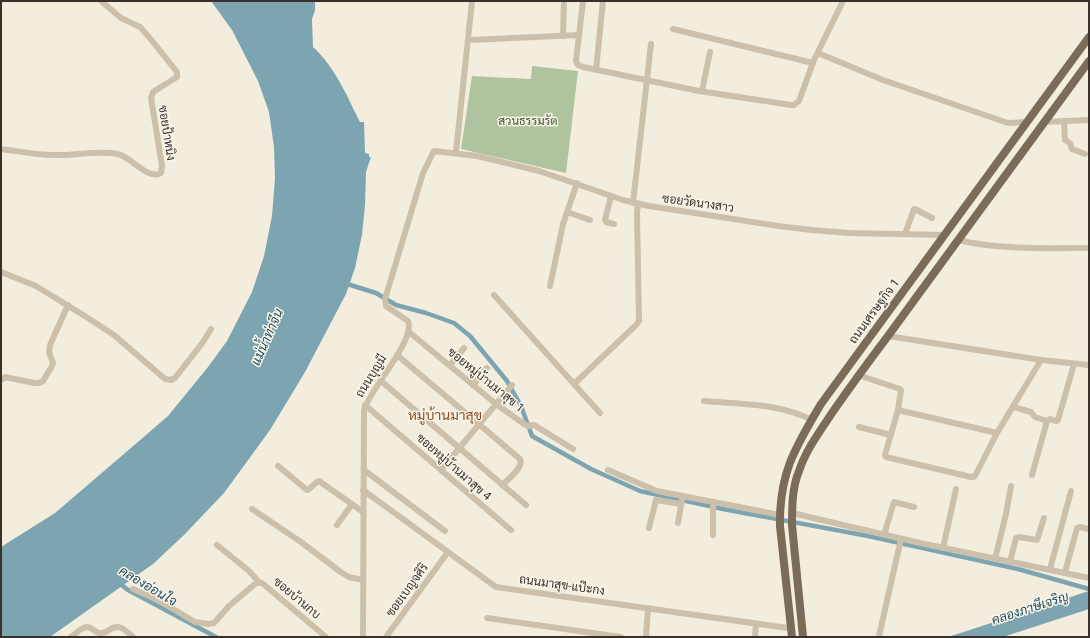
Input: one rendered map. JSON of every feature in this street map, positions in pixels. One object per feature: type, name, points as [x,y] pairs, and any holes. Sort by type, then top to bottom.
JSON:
[{"type":"main road","name":"ถนนเศรษฐกิจ 1","points":[[792,637],[780,514],[782,490],[786,470],[802,436],[821,404],[1089,37]]},
{"type":"main road","points":[[803,637],[792,513],[794,491],[798,472],[803,459],[816,436],[858,375],[1089,61]]},
{"type":"main road","points":[[900,296],[912,303]]},
{"type":"main road","points":[[792,525],[807,637]]},
{"type":"main road","points":[[780,526],[789,637]]},
{"type":"street","name":"ซอยป้าหนิง","points":[[1,149],[43,155],[118,154],[133,162],[149,174],[154,175],[161,173],[162,166],[151,98],[153,92],[177,77],[177,72],[140,27],[121,18],[101,1]]},
{"type":"street","points":[[456,152],[472,1]]},
{"type":"street","points":[[563,36],[564,1]]},
{"type":"street","points":[[583,1],[576,60],[578,65],[702,92],[794,105],[800,101],[813,63],[843,1]]},
{"type":"street","points":[[596,70],[603,1]]},
{"type":"street","points":[[673,29],[813,63]]},
{"type":"street","points":[[469,40],[579,35]]},
{"type":"street","points":[[574,384],[639,321],[636,204],[651,44]]},
{"type":"street","points":[[702,92],[710,52]]},
{"type":"street","points":[[818,53],[883,80],[1008,123],[1027,122]]},
{"type":"street","points":[[1044,122],[1089,120]]},
{"type":"street","points":[[1064,122],[1065,140],[1070,143],[1072,149],[1085,154]]},
{"type":"street","name":"ซอยวัดนางสาว","points":[[409,332],[410,324],[408,321],[386,306],[385,298],[423,173],[434,151],[456,152],[540,171],[636,204],[778,226],[848,233],[944,235]]},
{"type":"street","points":[[550,286],[563,224],[577,183]]},
{"type":"street","points":[[610,196],[605,220],[606,222],[614,224]]},
{"type":"street","points":[[905,234],[914,210],[917,210],[932,218]]},
{"type":"street","points":[[567,212],[590,220]]},
{"type":"street","points":[[958,240],[973,244],[1009,247],[1089,248]]},
{"type":"street","points":[[1,272],[12,275],[36,286],[114,335],[165,379],[172,380],[175,378],[203,342],[211,329]]},
{"type":"street","points":[[494,295],[600,413]]},
{"type":"street","points":[[1,380],[5,377],[34,383],[43,381],[53,363],[49,352],[50,345],[68,305]]},
{"type":"street","name":"ถนนบุญมี","points":[[363,637],[363,415],[365,405],[369,397],[397,355],[409,332]]},
{"type":"street","name":"ซอยหมู่บ้านมาสุข 1","points":[[409,332],[496,404],[526,426],[534,425],[573,449]]},
{"type":"street","points":[[888,336],[1041,360],[1089,365]]},
{"type":"street","points":[[450,365],[464,348]]},
{"type":"street","points":[[397,355],[516,456],[521,462],[520,466],[502,485]]},
{"type":"street","points":[[858,375],[900,389],[901,392],[898,410],[885,455],[886,457],[974,477],[997,433],[1041,360]]},
{"type":"street","points":[[1014,406],[1031,412],[1035,417],[1048,421],[1050,419],[1056,421],[1058,420],[1074,364]]},
{"type":"street","points":[[474,385],[487,368]]},
{"type":"street","points":[[381,381],[526,505]]},
{"type":"street","points":[[441,470],[512,385]]},
{"type":"street","points":[[704,401],[780,408],[799,413],[812,420]]},
{"type":"street","name":"ซอยหมู่บ้านมาสุข 4","points":[[365,405],[511,530]]},
{"type":"street","points":[[898,410],[997,433]]},
{"type":"street","points":[[1032,475],[1048,421]]},
{"type":"street","points":[[859,427],[891,435]]},
{"type":"street","points":[[278,466],[307,490],[319,481],[363,512]]},
{"type":"street","points":[[364,470],[445,531]]},
{"type":"street","points":[[608,470],[682,500]]},
{"type":"street","points":[[995,559],[1011,486]]},
{"type":"street","points":[[943,548],[956,489]]},
{"type":"street","name":"ถนนมาสุข-แป๊ะกง","points":[[363,490],[496,587],[788,628]]},
{"type":"street","points":[[1050,569],[1071,491]]},
{"type":"street","points":[[649,528],[656,500],[713,502],[780,514]]},
{"type":"street","points":[[682,500],[676,522],[685,524]]},
{"type":"street","points":[[713,502],[713,535]]},
{"type":"street","points":[[884,535],[894,502],[914,507]]},
{"type":"street","points":[[337,525],[352,504]]},
{"type":"street","points":[[252,508],[342,573],[355,579],[363,580]]},
{"type":"street","points":[[792,513],[901,539],[1089,578]]},
{"type":"street","points":[[1010,562],[1016,538],[1019,537],[1037,540],[1044,518]]},
{"type":"street","points":[[1065,572],[1077,528],[1080,527],[1089,529]]},
{"type":"street","points":[[879,636],[901,539]]},
{"type":"street","points":[[217,545],[249,571],[259,582]]},
{"type":"street","name":"ซอยเบญจศิริ","points":[[386,637],[445,556]]},
{"type":"street","name":"ซอยบ้านกบ","points":[[133,589],[158,600],[195,622],[209,624],[214,623],[229,606],[259,582],[326,637]]},
{"type":"street","points":[[648,608],[646,636],[653,637]]},
{"type":"street","points":[[487,618],[621,637]]},
{"type":"street","points":[[754,637],[756,624]]},
{"type":"street","points":[[71,637],[83,628],[87,627],[96,632],[103,633],[119,627],[124,628],[133,637]]},
{"type":"green space","name":"สวนธรรมรัต","points":[[532,66],[578,71],[566,173],[461,149],[472,76],[531,79]]},
{"type":"water","name":"แม่น้ำท่าจีน","points":[[211,1],[315,1],[315,10],[312,19],[313,47],[334,73],[360,122],[364,122],[365,153],[369,154],[369,157],[371,157],[366,172],[362,235],[355,268],[346,294],[305,372],[270,430],[224,493],[184,535],[153,564],[50,637],[1,637],[1,547],[55,513],[168,416],[227,341],[252,292],[264,256],[272,216],[275,178],[274,147],[269,112],[258,81],[232,30]]},
{"type":"water","points":[[1089,591],[1089,609],[1003,637],[948,637]]},
{"type":"waterway","name":"คลองภาษีเจริญ","points":[[344,283],[376,293],[396,305],[426,313],[454,323],[470,336],[507,381],[521,406],[532,436],[591,469],[640,491],[723,509],[868,536],[1018,569],[1089,589]]},
{"type":"waterway","name":"คลองอ่อนใจ","points":[[119,583],[128,590],[216,637]]},
{"type":"district","name":"หมู่บ้านมาสุข","points":[[445,415]]}]
